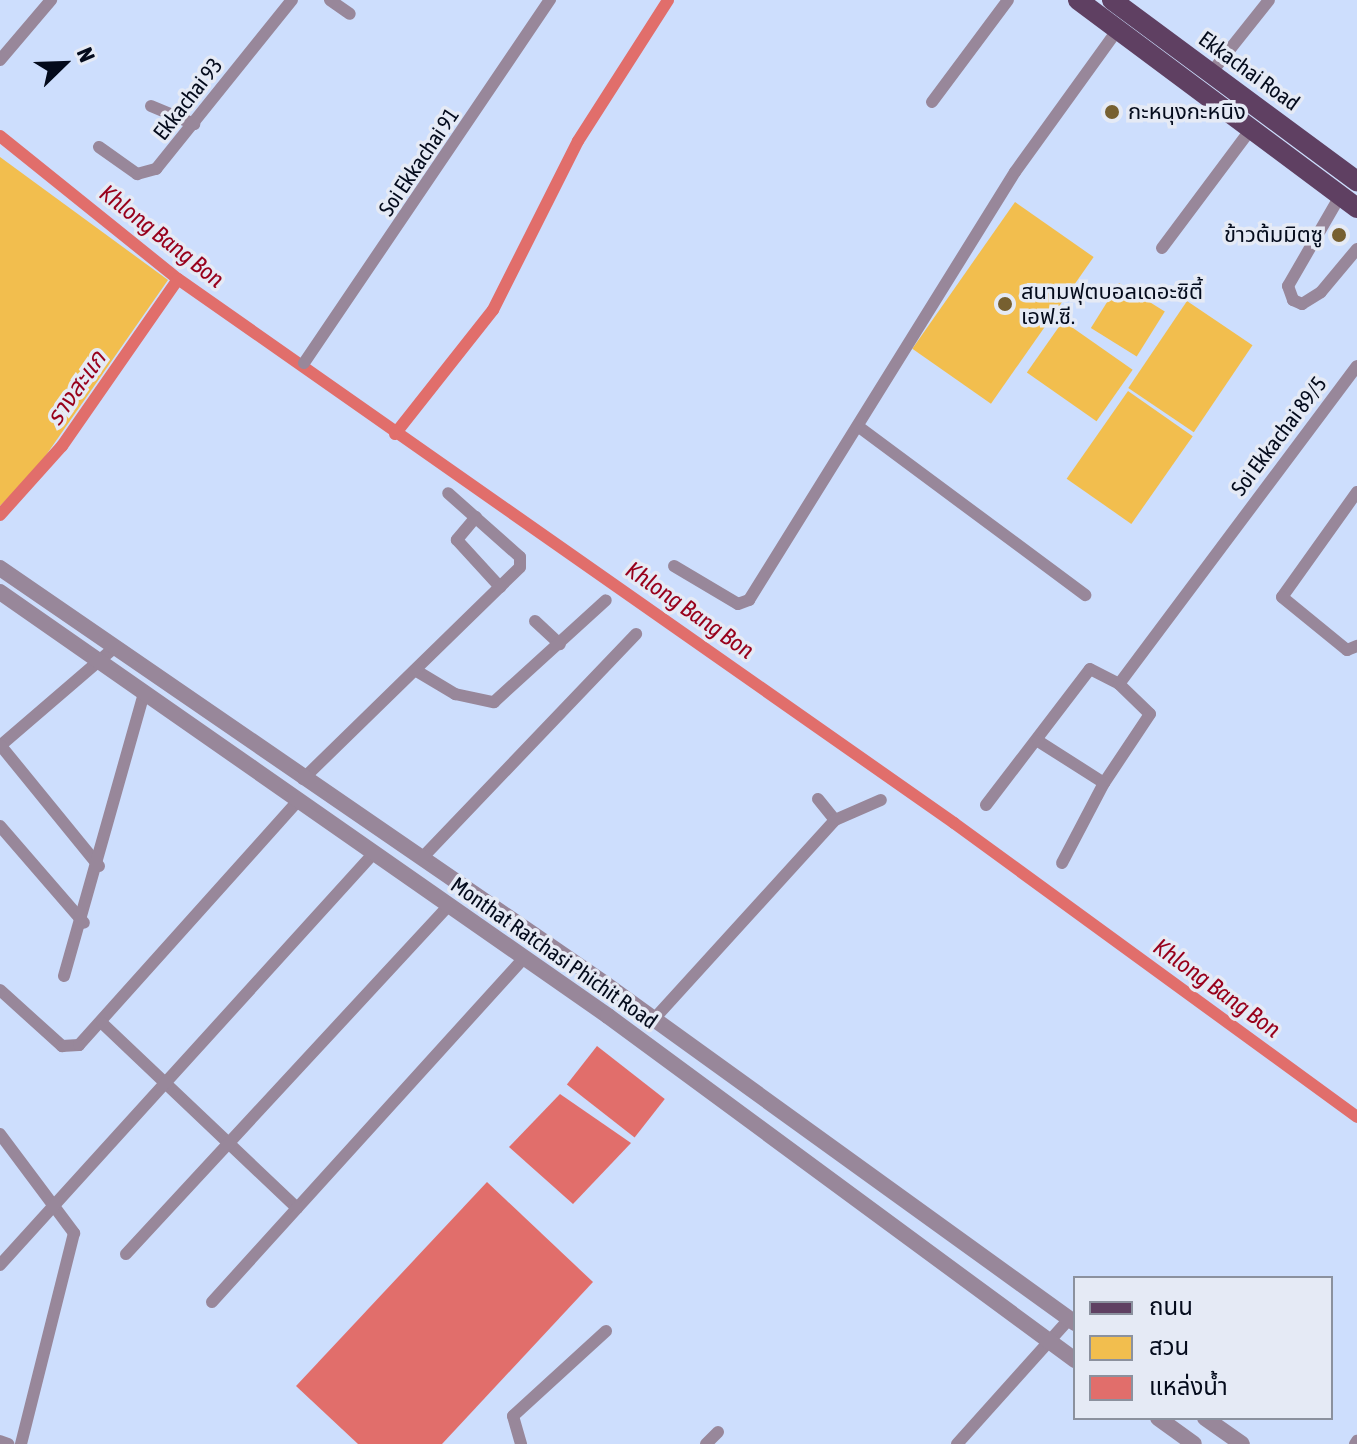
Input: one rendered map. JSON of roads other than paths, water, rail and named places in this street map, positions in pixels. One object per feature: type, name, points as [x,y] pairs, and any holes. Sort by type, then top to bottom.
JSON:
[{"type":"main road","name":"Ekkachai Road","points":[[1078,0],[1357,208]]},
{"type":"main road","name":"Ekkachai Road","points":[[1112,0],[1357,181]]},
{"type":"street","points":[[0,60],[51,0]]},
{"type":"street","name":"Ekkachai 93","points":[[99,147],[145,175],[194,124],[292,0]]},
{"type":"street","points":[[330,0],[350,14]]},
{"type":"street","name":"Soi Ekkachai 91","points":[[305,361],[550,0]]},
{"type":"street","points":[[932,102],[1008,0]]},
{"type":"street","points":[[1211,73],[1269,0]]},
{"type":"street","points":[[674,566],[745,603],[859,427],[1015,172],[1118,29]]},
{"type":"street","points":[[151,106],[194,124]]},
{"type":"street","points":[[1162,248],[1251,129]]},
{"type":"street","points":[[1340,196],[1288,286],[1293,300],[1302,304],[1321,292],[1357,249]]},
{"type":"street","name":"Soi Ekkachai 89/5","points":[[1119,684],[1357,366]]},
{"type":"street","points":[[859,427],[1085,595]]},
{"type":"street","points":[[1357,492],[1285,589],[1288,606],[1347,650],[1357,646]]},
{"type":"street","points":[[303,779],[522,562],[448,493]]},
{"type":"street","points":[[476,517],[457,540],[500,587]]},
{"type":"street","name":"Monthat Ratchasi Phichit Road","points":[[0,568],[654,1019],[1072,1321]]},
{"type":"street","points":[[3,598],[20,583]]},
{"type":"street","name":"Monthat Ratchasi Phichit Road","points":[[3,598],[524,958],[1073,1359]]},
{"type":"street","points":[[415,670],[436,686],[494,702],[606,600]]},
{"type":"street","points":[[535,621],[560,644]]},
{"type":"street","points":[[422,858],[636,634]]},
{"type":"street","points":[[99,866],[0,746],[115,647]]},
{"type":"street","points":[[986,805],[1038,741],[1087,671],[1119,684],[1149,718],[1104,783],[1062,863]]},
{"type":"street","points":[[64,976],[84,923],[144,693]]},
{"type":"street","points":[[1038,741],[1104,783]]},
{"type":"street","points":[[818,799],[835,820]]},
{"type":"street","points":[[654,1019],[835,820],[881,800]]},
{"type":"street","points":[[0,990],[62,1046],[79,1045],[102,1023],[297,802]]},
{"type":"street","points":[[0,826],[84,923]]},
{"type":"street","points":[[0,1265],[373,854]]},
{"type":"street","points":[[126,1254],[449,905]]},
{"type":"street","points":[[212,1302],[524,958]]},
{"type":"street","points":[[102,1023],[297,1208]]},
{"type":"street","points":[[0,1134],[56,1203],[74,1233],[21,1444]]},
{"type":"street","points":[[957,1444],[1072,1321]]},
{"type":"street","points":[[521,1444],[513,1416],[606,1331]]},
{"type":"street","points":[[1163,1420],[1194,1444]]},
{"type":"street","points":[[1208,1420],[1242,1444]]},
{"type":"street","points":[[706,1444],[718,1432]]},
{"type":"street","points":[[0,1441],[8,1444]]},
{"type":"water","points":[[597,1046],[665,1099],[635,1138],[567,1085]]},
{"type":"water","points":[[560,1094],[631,1143],[573,1204],[509,1147]]},
{"type":"water","points":[[487,1182],[593,1282],[442,1444],[358,1444],[296,1386]]},
{"type":"waterway","points":[[395,434],[493,310],[578,141],[668,0]]},
{"type":"waterway","name":"Khlong Bang Bon","points":[[0,136],[178,279],[954,823],[1357,1117]]},
{"type":"waterway","name":"รางสะแก","points":[[0,515],[62,446],[178,279]]},
{"type":"place","name":"กะหนุงกะหนิง","points":[[1112,112]]},
{"type":"place","name":"ข้าวต้มมิตซู","points":[[1339,235]]},
{"type":"place","name":"สนามฟุตบอลเดอะซิตี้ เอฟ.ซี.","points":[[1005,304]]}]
